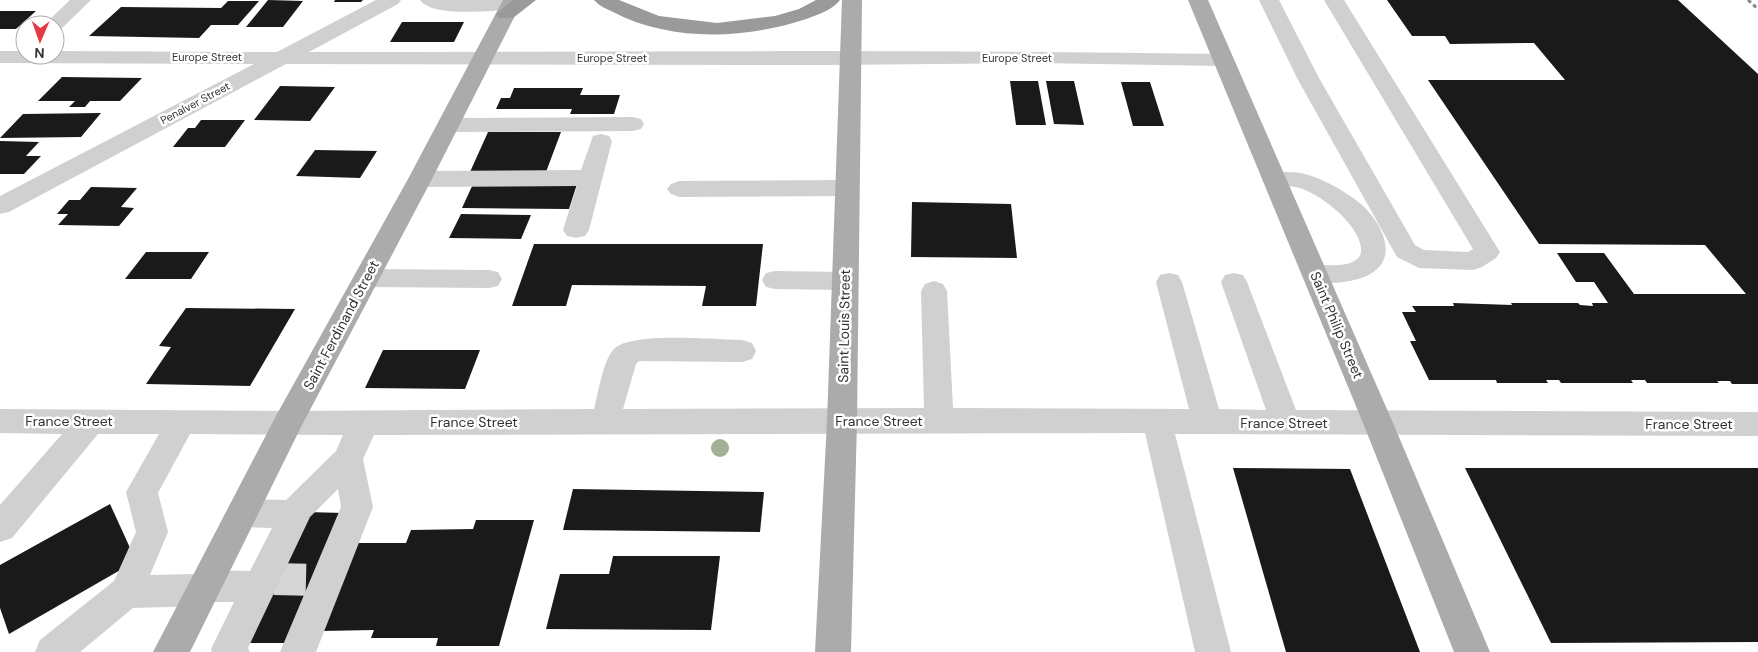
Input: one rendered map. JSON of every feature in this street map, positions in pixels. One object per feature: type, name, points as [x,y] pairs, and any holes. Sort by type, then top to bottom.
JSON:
[{"type":"highway","points":[[604,0],[641,18],[695,27],[717,28],[768,23],[791,18],[814,10],[830,0]]},
{"type":"main road","name":"Saint Louis Street","points":[[833,652],[842,421],[849,60],[852,0]]},
{"type":"main road","name":"Saint Philip Street","points":[[1198,0],[1378,423],[1472,652]]},
{"type":"main road","name":"Saint Ferdinand Street","points":[[171,652],[288,423],[420,179],[482,58],[514,5]]},
{"type":"street","points":[[65,15],[81,0]]},
{"type":"street","name":"Penalver Street","points":[[0,206],[391,0]]},
{"type":"street","points":[[430,0],[441,4],[514,5]]},
{"type":"street","points":[[1269,0],[1308,78],[1406,251],[1419,259],[1473,261],[1487,252],[1334,0]]},
{"type":"street","points":[[0,75],[15,55]]},
{"type":"street","name":"Europe Street","points":[[65,55],[1223,60]]},
{"type":"street","points":[[448,125],[633,124]]},
{"type":"street","points":[[576,230],[601,141]]},
{"type":"street","points":[[420,179],[591,178]]},
{"type":"street","points":[[1274,180],[1301,180],[1341,202],[1359,218],[1374,247],[1375,254],[1368,265],[1354,271],[1314,273]]},
{"type":"street","points":[[680,189],[846,188]]},
{"type":"street","points":[[1359,218],[1384,212]]},
{"type":"street","points":[[366,278],[489,279]]},
{"type":"street","points":[[775,280],[845,281]]},
{"type":"street","points":[[1169,282],[1208,423]]},
{"type":"street","points":[[1234,282],[1286,423]]},
{"type":"street","points":[[934,291],[939,421]]},
{"type":"street","points":[[605,421],[623,358],[632,351],[647,349],[742,352]]},
{"type":"street","name":"France Street","points":[[0,421],[288,423],[939,421],[1758,424]]},
{"type":"street","points":[[0,528],[90,421]]},
{"type":"street","points":[[53,652],[126,592],[152,532],[142,492],[182,422]]},
{"type":"street","points":[[232,652],[229,649],[266,581],[299,507],[348,459],[364,422]]},
{"type":"street","points":[[1157,422],[1213,652]]},
{"type":"street","points":[[298,652],[321,580],[357,506],[348,459]]},
{"type":"street","points":[[242,513],[295,515]]},
{"type":"street","points":[[126,592],[204,588],[266,581]]},
{"type":"building","points":[[268,0],[303,1],[283,27],[246,27]]},
{"type":"building","points":[[335,0],[363,0],[361,2],[334,2]]},
{"type":"building","points":[[1387,0],[1678,0],[1758,74],[1758,384],[1732,384],[1730,381],[1717,381],[1719,383],[1647,383],[1645,380],[1631,380],[1633,383],[1561,383],[1559,380],[1546,380],[1548,383],[1497,383],[1496,380],[1429,380],[1410,341],[1416,341],[1402,312],[1416,312],[1412,306],[1454,306],[1453,303],[1512,305],[1511,303],[1578,303],[1580,305],[1593,306],[1592,303],[1608,303],[1594,282],[1576,282],[1557,253],[1604,253],[1634,294],[1746,294],[1705,245],[1539,244],[1428,80],[1565,80],[1534,43],[1450,44],[1445,36],[1412,36]]},
{"type":"building","points":[[228,1],[259,1],[238,25],[211,25],[199,38],[89,36],[121,7],[221,8]]},
{"type":"building","points":[[0,11],[36,11],[32,15],[15,15],[15,29],[0,29]]},
{"type":"building","points":[[402,22],[464,22],[454,42],[390,42]]},
{"type":"building","points":[[62,77],[142,78],[120,101],[90,101],[85,107],[69,107],[75,101],[38,101]]},
{"type":"building","points":[[1010,81],[1038,81],[1046,125],[1016,125]]},
{"type":"building","points":[[1046,81],[1074,81],[1084,125],[1054,124]]},
{"type":"building","points":[[1121,82],[1150,82],[1164,126],[1133,126]]},
{"type":"building","points":[[280,86],[335,87],[310,121],[254,120]]},
{"type":"building","points":[[514,88],[583,88],[580,95],[620,95],[614,114],[570,114],[572,109],[496,109],[501,98],[510,98]]},
{"type":"building","points":[[101,113],[81,137],[0,138],[23,114]]},
{"type":"building","points":[[201,120],[245,120],[225,147],[173,147],[188,128],[195,128]]},
{"type":"building","points":[[488,132],[561,132],[546,172],[470,172]]},
{"type":"building","points":[[0,141],[39,142],[26,156],[41,156],[24,174],[0,174]]},
{"type":"building","points":[[315,150],[377,151],[360,178],[296,176]]},
{"type":"building","points":[[473,184],[577,184],[569,209],[462,208]]},
{"type":"building","points":[[91,187],[137,188],[121,207],[134,208],[119,226],[58,225],[68,214],[57,214],[69,200],[80,200]]},
{"type":"building","points":[[912,202],[1011,204],[1017,258],[911,257]]},
{"type":"building","points":[[461,214],[531,215],[521,239],[449,238]]},
{"type":"building","points":[[534,244],[763,244],[756,306],[702,306],[706,286],[572,285],[566,306],[512,306]]},
{"type":"building","points":[[146,252],[209,252],[191,279],[125,279]]},
{"type":"building","points":[[186,308],[295,309],[250,386],[146,384],[171,347],[159,346]]},
{"type":"building","points":[[383,350],[480,350],[465,389],[365,388]]},
{"type":"building","points":[[1233,468],[1350,469],[1420,652],[1286,652]]},
{"type":"building","points":[[1465,468],[1758,468],[1758,642],[1551,643]]},
{"type":"building","points":[[573,489],[764,492],[760,532],[563,530]]},
{"type":"building","points":[[110,504],[136,561],[9,634],[0,608],[0,565]]},
{"type":"building","points":[[306,512],[344,513],[288,643],[244,643]]},
{"type":"building","points":[[476,520],[534,520],[499,646],[436,646],[438,638],[371,638],[374,630],[321,631],[356,543],[406,543],[411,530],[473,529]]},
{"type":"building","points":[[613,556],[720,556],[711,630],[546,629],[560,574],[609,574]]},
{"type":"tunnel","points":[[274,579],[316,580]]},
{"type":"railway","points":[[1748,0],[1758,9]]}]
